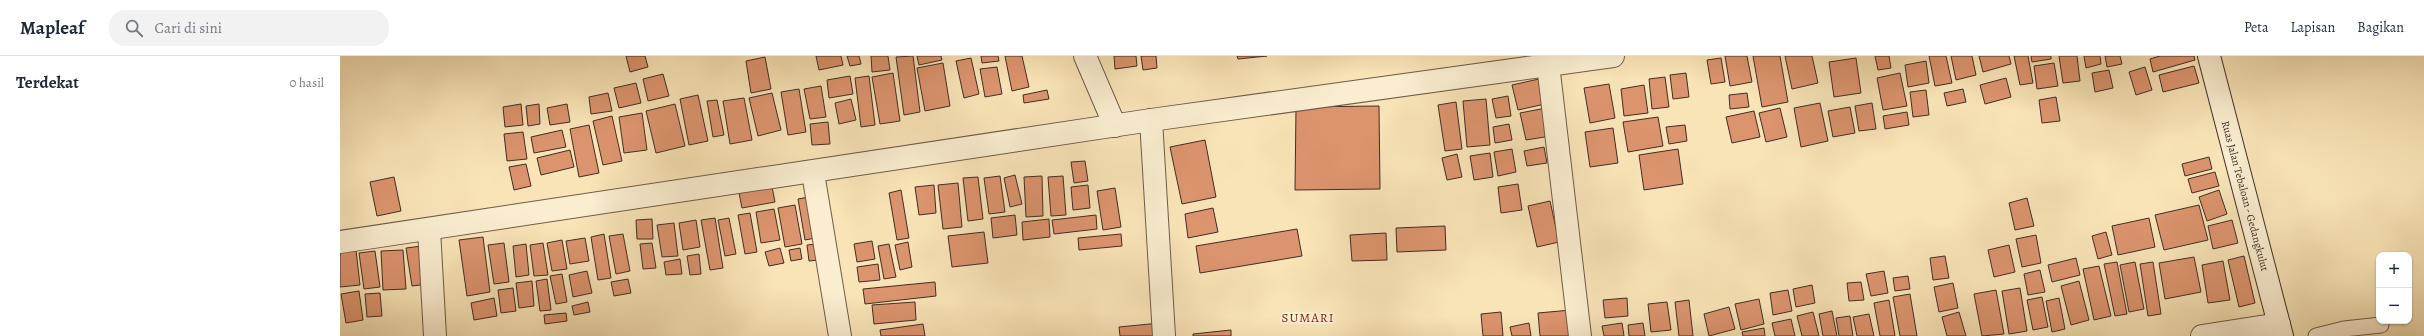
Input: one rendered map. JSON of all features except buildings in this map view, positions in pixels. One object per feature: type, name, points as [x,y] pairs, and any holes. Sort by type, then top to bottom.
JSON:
[{"type":"street","points":[[1085,56],[1115,126]]},
{"type":"street","points":[[340,242],[812,173],[1151,120],[1548,61],[1613,56]]},
{"type":"street","name":"Ruas Jalan Tebaloan - Gedangkulut","points":[[2210,56],[2280,330]]},
{"type":"street","points":[[1548,61],[1580,336]]},
{"type":"street","points":[[1151,120],[1164,336]]},
{"type":"street","points":[[812,173],[840,336]]},
{"type":"street","points":[[429,230],[435,336]]},
{"type":"street","points":[[2202,336],[2280,330]]},
{"type":"lane","points":[[2316,336],[2344,329],[2381,325]]},
{"type":"district","name":"SUMARI","points":[[1308,317]]}]
